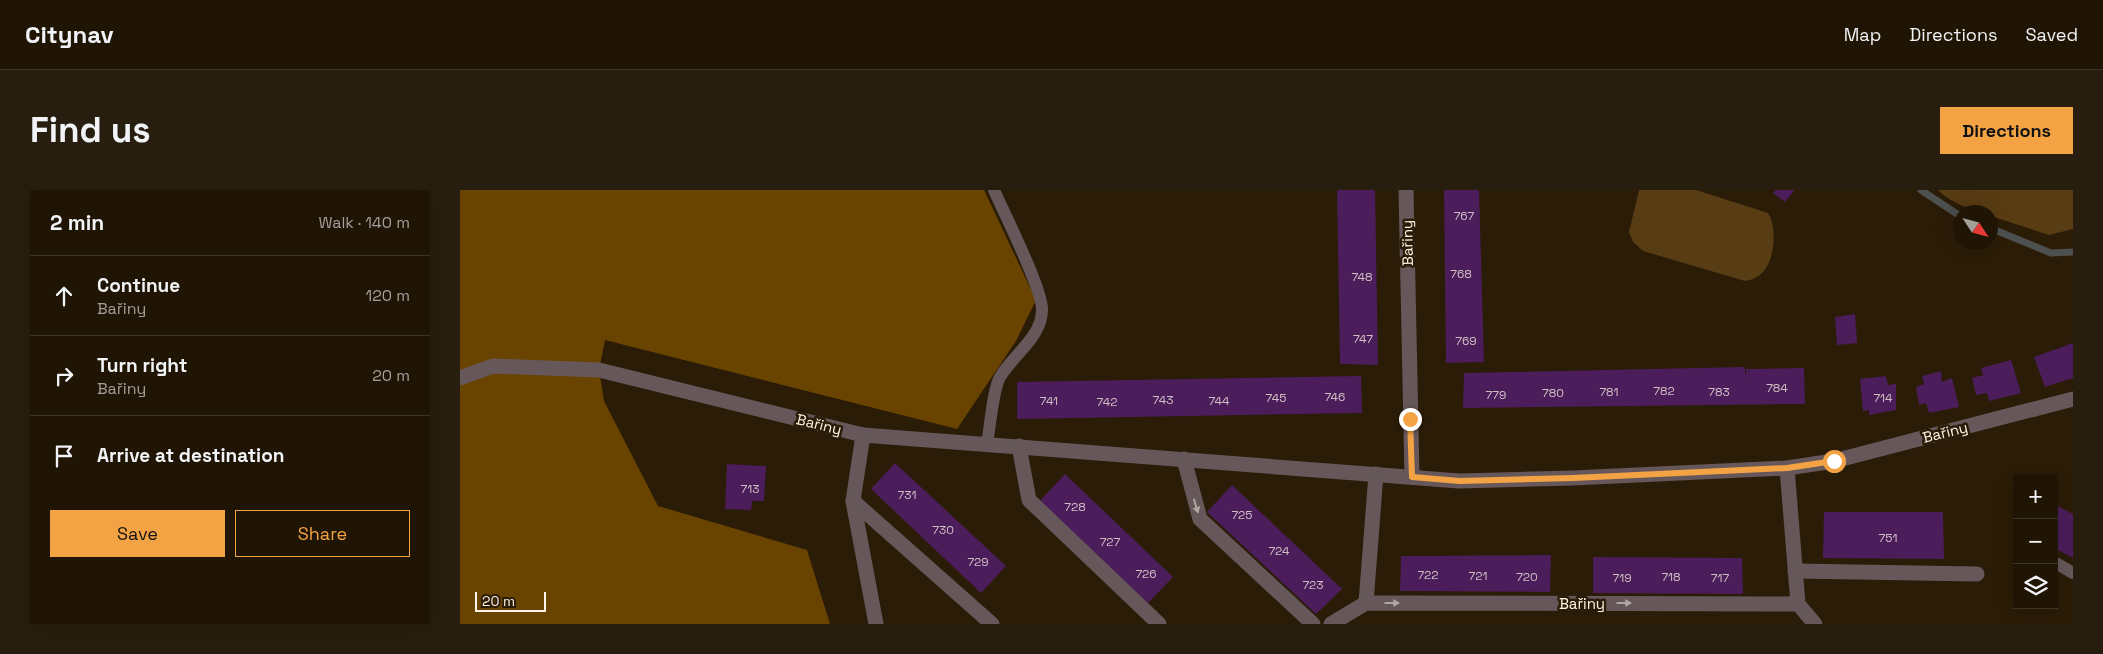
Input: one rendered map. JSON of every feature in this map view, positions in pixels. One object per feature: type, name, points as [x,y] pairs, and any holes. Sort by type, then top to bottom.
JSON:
[{"type":"street","name":"Bařiny","points":[[1406,190],[1412,477]]},
{"type":"street","name":"Bařiny","points":[[460,378],[493,366],[599,370],[863,435],[1460,481],[1787,468],[1834,461],[2073,400]]},
{"type":"street","points":[[863,435],[852,501],[876,624]]},
{"type":"street","points":[[1019,446],[1029,500],[1159,624]]},
{"type":"street","points":[[1184,459],[1200,519],[1313,624]]},
{"type":"street","points":[[1787,468],[1798,604],[1815,624]]},
{"type":"street","points":[[1331,624],[1366,603],[1376,474]]},
{"type":"street","points":[[852,501],[992,624]]},
{"type":"street","points":[[1795,571],[1977,574]]},
{"type":"street","name":"Bařiny","points":[[1366,603],[1798,604]]},
{"type":"lane","points":[[987,444],[1000,378],[1036,332],[1043,308],[1037,288],[994,190]]},
{"type":"lane","points":[[2057,564],[2073,573]]},
{"type":"shaded area","points":[[460,190],[984,190],[1036,300],[1016,341],[957,429],[605,340],[599,370],[604,401],[658,506],[807,550],[830,624],[460,624]]},
{"type":"shaded area","points":[[1639,190],[1696,190],[1768,213],[1774,238],[1768,265],[1757,277],[1745,281],[1643,251],[1633,242],[1629,232]]},
{"type":"shaded area","points":[[1938,190],[2073,190],[2073,229],[2049,235],[1998,218],[1998,205],[1960,205]]},
{"type":"building","points":[[1337,190],[1375,190],[1378,365],[1340,364]]},
{"type":"building","points":[[1444,190],[1479,190],[1484,362],[1446,363]]},
{"type":"building","points":[[1776,190],[1794,191],[1785,202],[1773,193]]},
{"type":"building","points":[[1855,314],[1857,343],[1837,345],[1835,317]]},
{"type":"building","points":[[2073,343],[2073,378],[2045,387],[2034,357]]},
{"type":"building","points":[[2011,360],[2021,393],[1989,401],[1987,393],[1976,395],[1972,378],[1983,375],[1981,368]]},
{"type":"building","points":[[1745,367],[1745,381],[1746,369],[1804,368],[1805,404],[1463,408],[1464,373]]},
{"type":"building","points":[[1941,371],[1942,382],[1952,378],[1959,407],[1929,413],[1926,403],[1919,405],[1916,387],[1924,384],[1922,376]]},
{"type":"building","points":[[1361,376],[1362,413],[1017,419],[1017,382]]},
{"type":"building","points":[[1886,376],[1888,385],[1896,384],[1896,410],[1869,415],[1869,410],[1863,411],[1860,379]]},
{"type":"building","points":[[895,463],[1006,566],[981,593],[871,489]]},
{"type":"building","points":[[727,464],[766,466],[764,501],[752,501],[751,510],[725,509]]},
{"type":"building","points":[[1065,474],[1173,577],[1148,603],[1039,502]]},
{"type":"building","points":[[1232,485],[1342,589],[1316,614],[1207,512]]},
{"type":"building","points":[[2058,506],[2073,514],[2073,558],[2058,550]]},
{"type":"building","points":[[1824,512],[1943,512],[1944,559],[1823,558]]},
{"type":"building","points":[[1551,555],[1550,592],[1400,591],[1401,556]]},
{"type":"building","points":[[1593,557],[1742,558],[1743,594],[1593,593]]},
{"type":"waterway","points":[[1921,190],[1953,211]]},
{"type":"waterway","points":[[1998,231],[2051,253],[2073,252]]},
{"type":"route","points":[[1410,419],[1412,477],[1460,481],[1573,478],[1685,471],[1787,468],[1834,461]]}]
